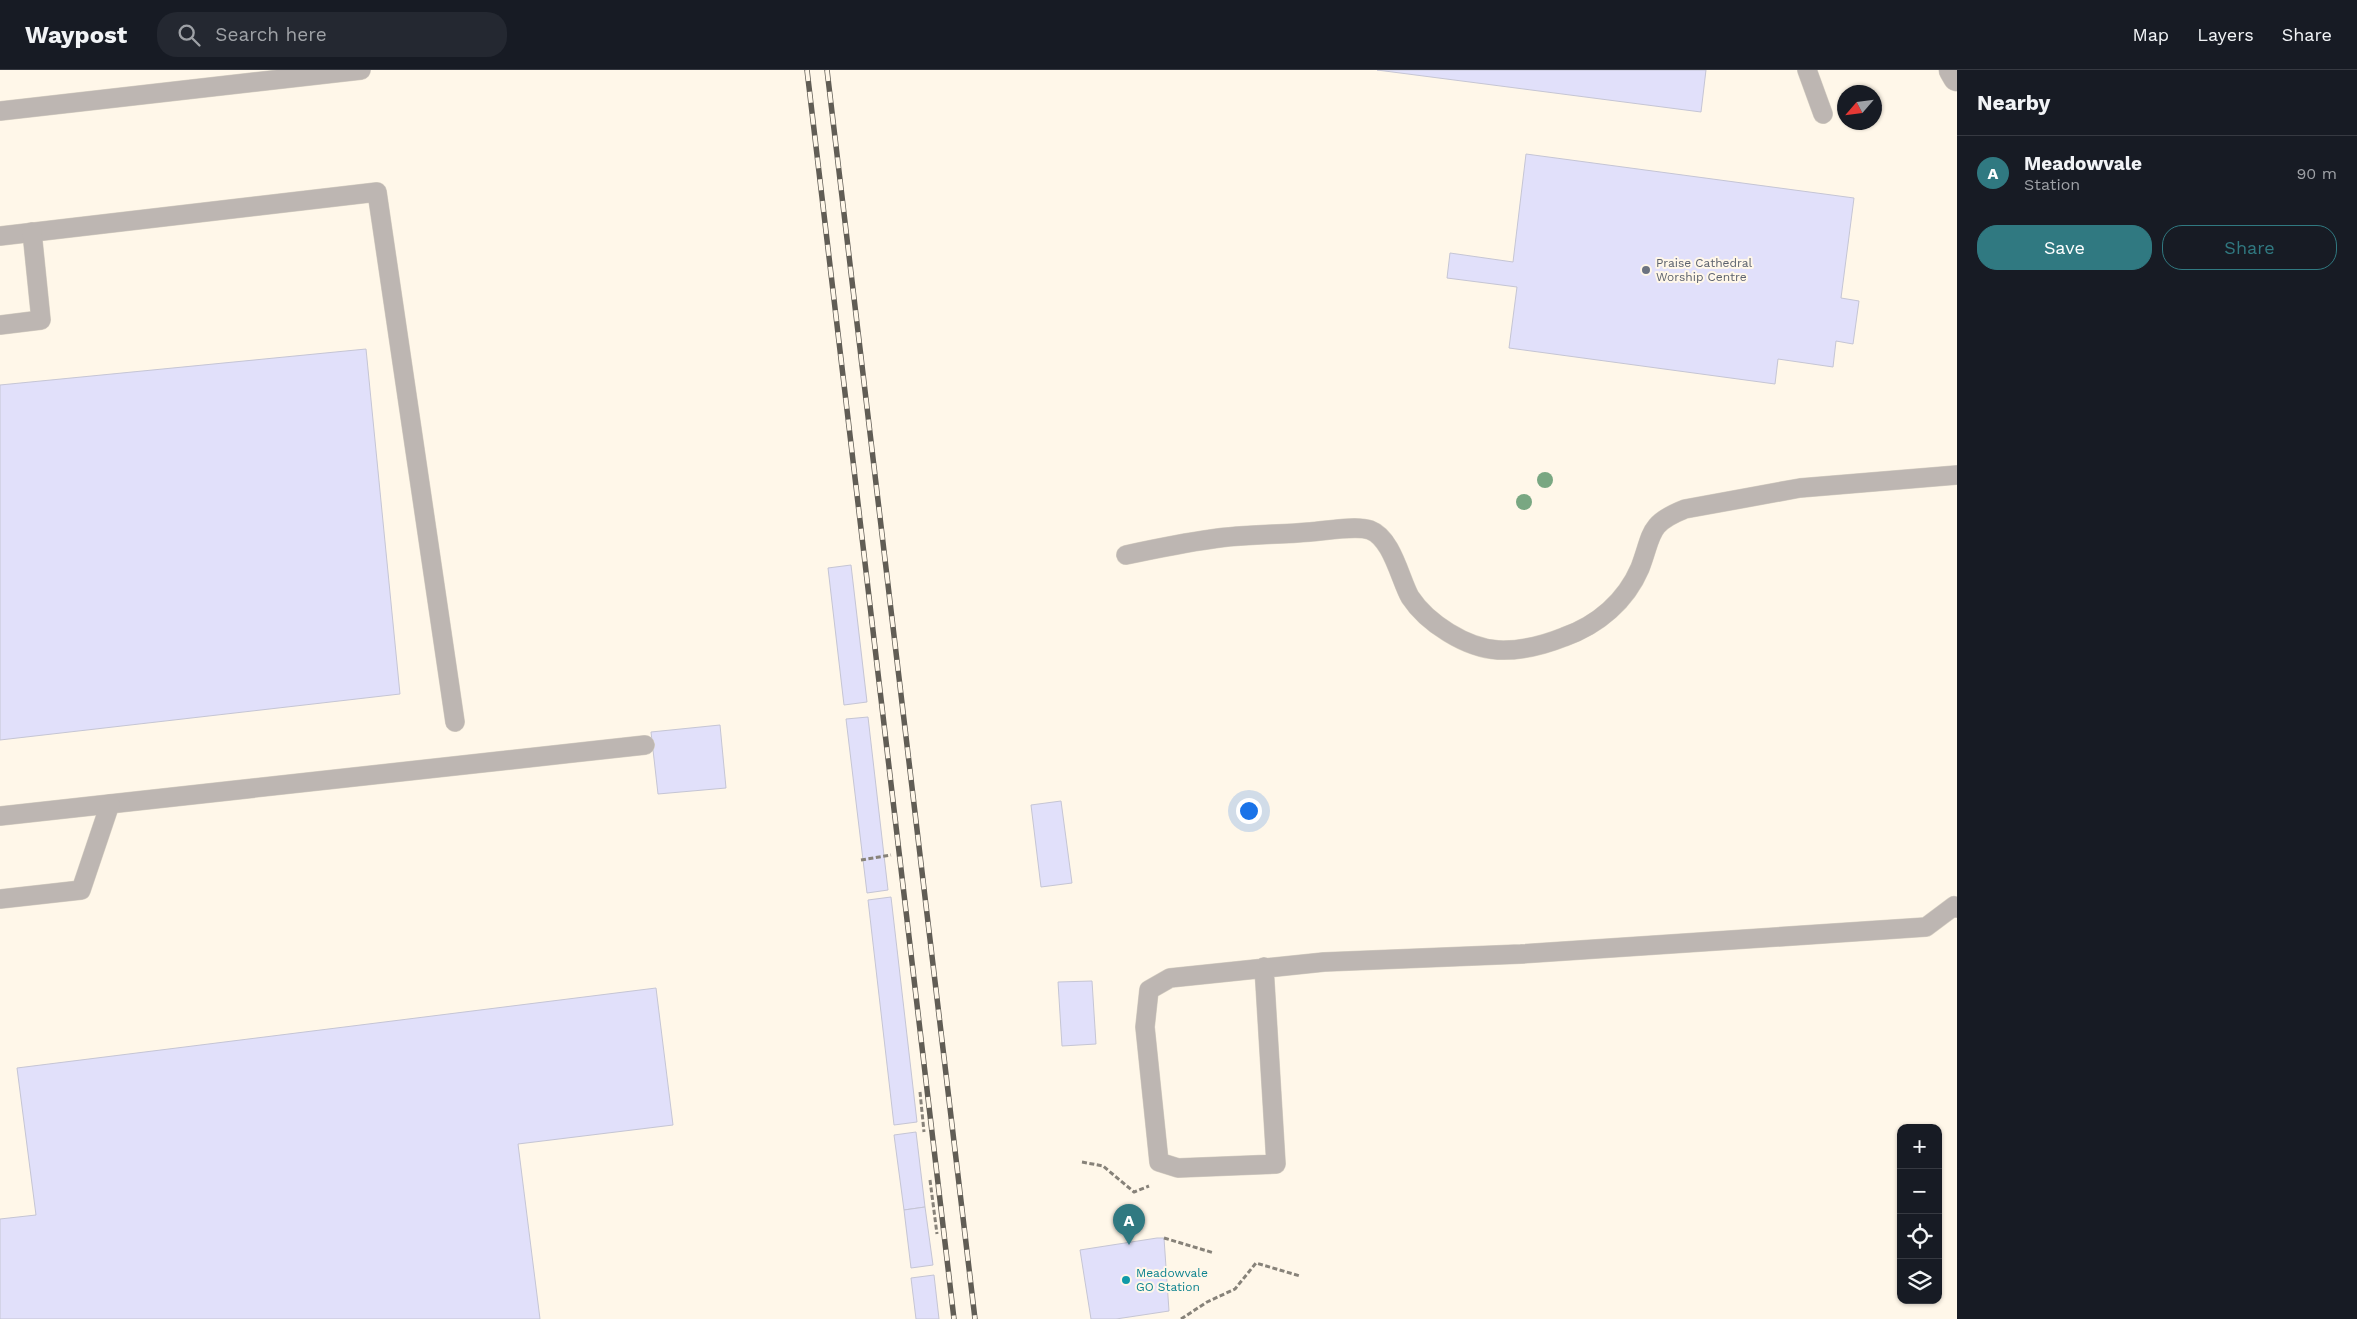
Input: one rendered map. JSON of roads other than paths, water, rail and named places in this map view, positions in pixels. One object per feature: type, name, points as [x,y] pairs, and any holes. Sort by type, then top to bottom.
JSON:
[{"type":"street","points":[[1954,70],[1957,78]]},
{"type":"lane","points":[[0,111],[361,70]]},
{"type":"lane","points":[[1807,70],[1823,114]]},
{"type":"lane","points":[[0,236],[377,192],[454,722]]},
{"type":"lane","points":[[0,325],[41,320],[32,232]]},
{"type":"lane","points":[[1126,555],[1213,539],[1344,529],[1370,530],[1384,542],[1411,597],[1434,624],[1462,640],[1497,650],[1534,647],[1565,637],[1599,621],[1624,596],[1639,569],[1652,530],[1667,516],[1676,512],[1800,488],[1957,475]]},
{"type":"lane","points":[[0,816],[645,746]]},
{"type":"lane","points":[[0,899],[81,890],[110,804]]},
{"type":"lane","points":[[1264,966],[1276,1164],[1178,1168],[1159,1162],[1145,1027],[1149,990],[1170,978],[1264,966],[1521,954],[1926,927],[1954,906],[1957,908]]},
{"type":"railway","points":[[807,70],[954,1319]]},
{"type":"railway","points":[[827,70],[975,1319]]},
{"type":"place","name":"Praise Cathedral Worship Centre","points":[[1646,270]]},
{"type":"place","name":"Meadowvale","points":[[1129,1245]]},
{"type":"place","name":"Meadowvale GO Station","points":[[1126,1280]]}]
